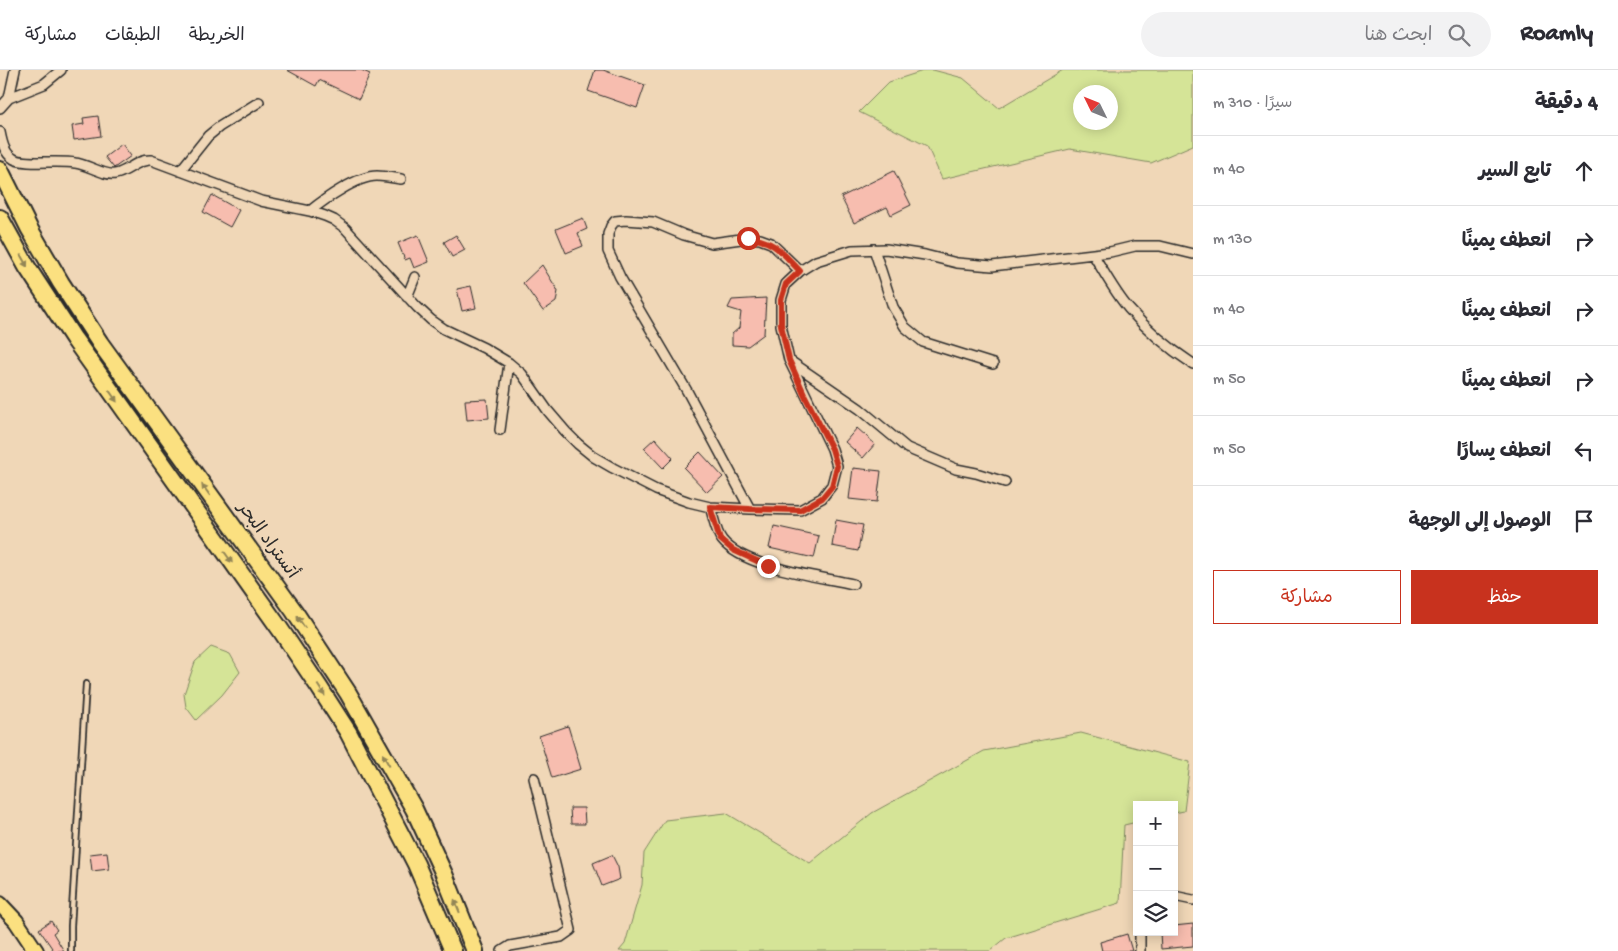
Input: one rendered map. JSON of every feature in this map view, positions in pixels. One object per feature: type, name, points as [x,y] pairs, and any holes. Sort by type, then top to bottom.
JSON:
[{"type":"highway","name":"أتستراد البحر","points":[[0,170],[29,228],[56,275],[100,343],[294,612],[348,693],[414,809],[444,874],[475,951]]},
{"type":"highway","points":[[0,218],[27,267],[74,339],[280,629],[348,732],[416,864],[453,951]]},
{"type":"main road","points":[[0,904],[16,921],[36,951]]},
{"type":"street","points":[[9,98],[15,70]]},
{"type":"street","points":[[0,108],[9,98],[44,84],[61,70]]},
{"type":"street","points":[[180,171],[196,149],[213,131],[259,102]]},
{"type":"street","points":[[0,132],[3,145],[8,153],[12,158],[21,161],[76,163],[114,174],[138,162],[151,160],[261,201],[325,216],[344,228],[407,297],[431,320],[444,330],[484,348],[509,363],[522,374],[548,411],[566,432],[594,457],[656,490],[689,502],[710,507],[800,510],[822,498],[832,486],[837,466],[832,449],[789,360],[781,325],[781,300],[786,284],[800,271],[816,261],[852,250],[874,249],[925,255],[957,263],[992,266],[1110,252],[1135,246],[1160,246],[1193,254]]},
{"type":"street","points":[[310,211],[329,196],[361,180],[375,176],[401,179]]},
{"type":"street","points":[[750,509],[687,391],[620,278],[608,250],[608,234],[615,221],[626,220],[653,222],[684,236],[712,243],[748,238],[760,239],[771,243],[800,271]]},
{"type":"street","points":[[874,249],[893,307],[904,327],[923,342],[993,364]]},
{"type":"street","points":[[1093,254],[1141,323],[1178,355],[1193,364]]},
{"type":"street","points":[[407,297],[415,277]]},
{"type":"street","points":[[789,360],[860,409],[907,448],[956,469],[1005,482]]},
{"type":"street","points":[[500,430],[509,363]]},
{"type":"street","points":[[710,507],[720,539],[733,550],[768,566],[853,584]]},
{"type":"street","points":[[502,951],[510,946],[561,937],[571,930],[534,778]]},
{"type":"street","points":[[1178,897],[1193,900]]},
{"type":"street","points":[[1140,936],[1140,951]]},
{"type":"lane","points":[[71,951],[86,684]]},
{"type":"green space","points":[[926,70],[963,78],[999,108],[1063,70],[1193,70],[1193,145],[1151,163],[1070,149],[942,179],[927,146],[859,112],[889,82]]},
{"type":"green space","points":[[211,647],[230,654],[240,672],[222,695],[196,720],[186,707],[184,694],[195,662]]},
{"type":"green space","points":[[1081,733],[1190,762],[1184,811],[1178,812],[1178,801],[1133,801],[1133,823],[1124,825],[1120,903],[1006,938],[990,951],[619,951],[625,944],[642,885],[644,853],[665,820],[726,813],[810,863],[872,813],[984,751]]},
{"type":"building","points":[[287,70],[361,70],[370,74],[359,99],[319,80],[316,86]]},
{"type":"building","points":[[595,70],[603,70],[645,85],[637,108],[588,91]]},
{"type":"building","points":[[98,116],[101,136],[74,140],[72,126],[84,124],[83,118]]},
{"type":"building","points":[[122,144],[131,156],[114,168],[105,157]]},
{"type":"building","points":[[894,171],[911,205],[891,215],[887,207],[854,223],[841,197]]},
{"type":"building","points":[[212,195],[239,210],[230,227],[203,212]]},
{"type":"building","points":[[583,218],[587,229],[578,233],[583,246],[566,253],[556,229]]},
{"type":"building","points":[[418,235],[429,262],[414,268],[410,258],[405,260],[398,243]]},
{"type":"building","points":[[456,235],[465,250],[452,257],[444,242]]},
{"type":"building","points":[[542,265],[558,291],[556,302],[543,311],[523,283]]},
{"type":"building","points":[[471,286],[476,308],[462,311],[457,289]]},
{"type":"building","points":[[766,298],[764,334],[748,346],[732,345],[732,334],[739,328],[741,312],[728,308],[732,300]]},
{"type":"building","points":[[487,399],[489,418],[467,420],[465,400]]},
{"type":"building","points":[[857,428],[875,444],[863,458],[845,442]]},
{"type":"building","points":[[655,438],[673,458],[663,468],[644,448]]},
{"type":"building","points":[[700,452],[723,477],[707,492],[684,468]]},
{"type":"building","points":[[853,468],[881,471],[877,502],[849,499]]},
{"type":"building","points":[[836,520],[863,525],[858,551],[832,546]]},
{"type":"building","points":[[774,526],[819,536],[814,558],[769,548]]},
{"type":"building","points":[[568,726],[581,769],[552,778],[539,736]]},
{"type":"building","points":[[570,808],[584,808],[585,824],[571,824]]},
{"type":"building","points":[[107,852],[109,869],[92,871],[90,854]]},
{"type":"building","points":[[612,855],[618,867],[620,879],[602,886],[593,863]]},
{"type":"building","points":[[51,921],[57,930],[53,933],[64,951],[54,951],[39,929]]},
{"type":"building","points":[[1193,924],[1193,946],[1161,949],[1160,936],[1178,936],[1178,926]]},
{"type":"building","points":[[1127,934],[1132,951],[1102,951],[1100,942]]},
{"type":"route","points":[[748,238],[760,239],[771,243],[800,271],[786,284],[781,300],[781,325],[789,360],[832,449],[837,466],[832,486],[822,498],[800,510],[710,507],[720,539],[733,550],[768,566]]}]
